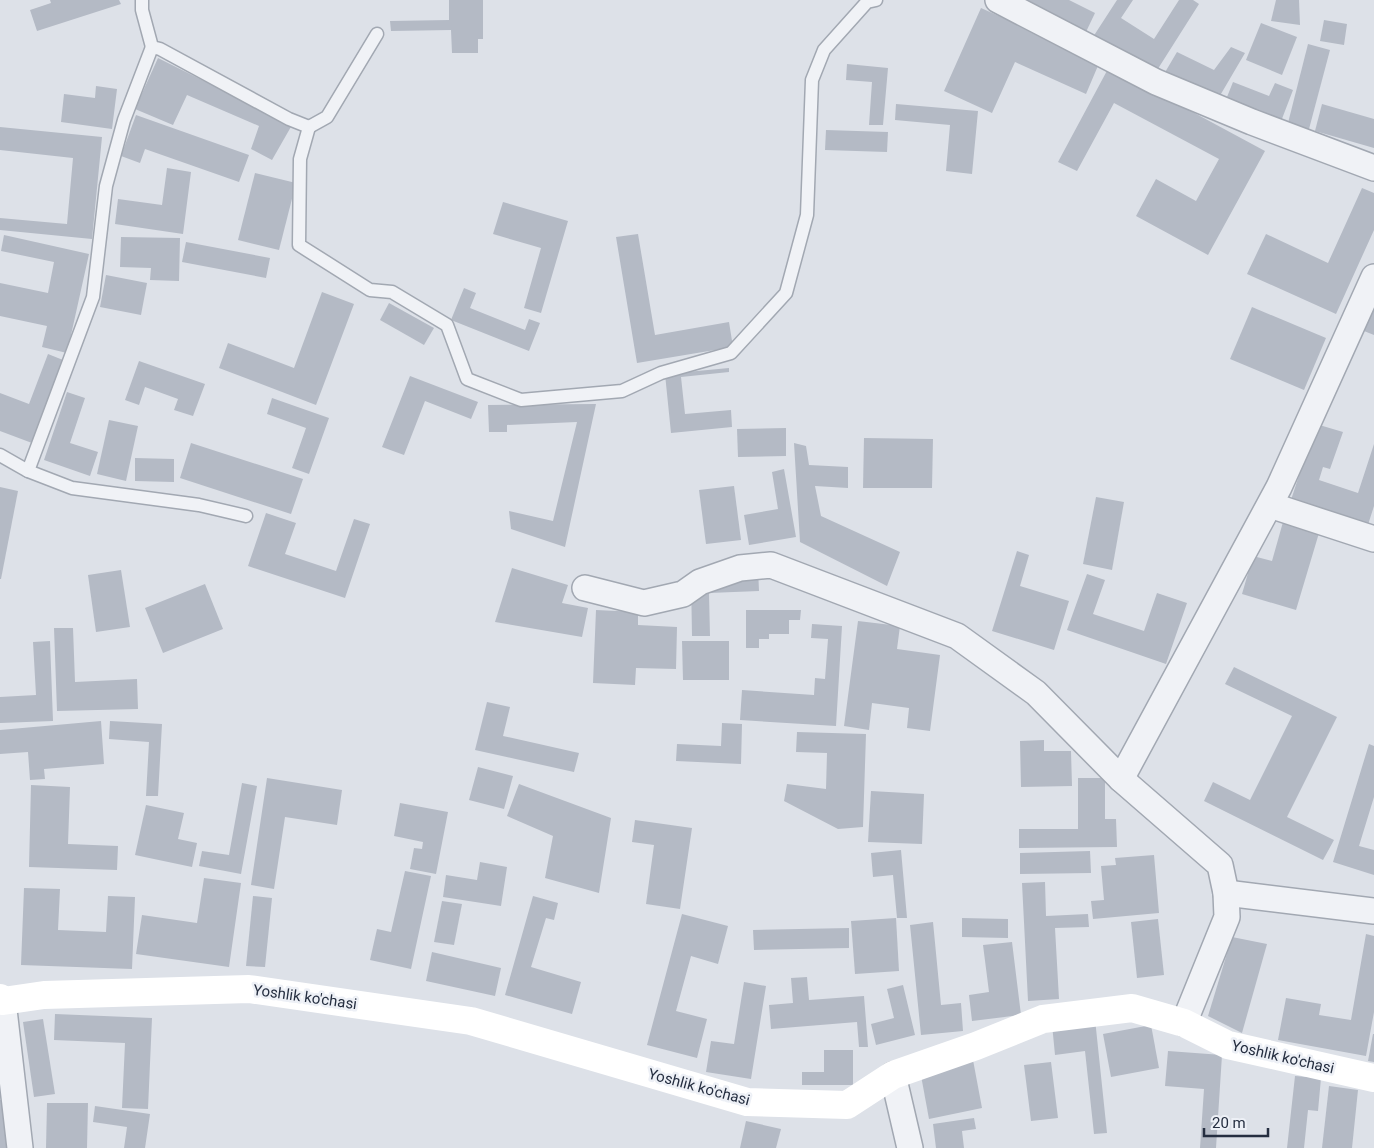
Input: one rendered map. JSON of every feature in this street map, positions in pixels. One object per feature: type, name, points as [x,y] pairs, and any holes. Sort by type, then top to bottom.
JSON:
[{"type":"street","points":[[998,0],[1156,82],[1252,122],[1374,168]]},
{"type":"street","points":[[1121,779],[1270,505],[1374,277]]},
{"type":"street","points":[[1270,505],[1374,539]]},
{"type":"street","points":[[585,588],[644,603],[683,594],[700,582],[740,568],[771,565],[957,636],[1036,693],[1121,779],[1220,865],[1226,893],[1227,917],[1184,1023]]},
{"type":"street","points":[[1226,893],[1374,911]]},
{"type":"street","name":"Yoshlik ko'chasi","points":[[2,1000],[44,995],[249,989],[471,1021],[747,1102],[847,1105],[893,1075],[976,1046],[1043,1019],[1132,1008],[1184,1023],[1228,1045],[1374,1078]]},
{"type":"street","points":[[2,1000],[20,1148]]},
{"type":"street","points":[[893,1075],[910,1148]]},
{"type":"lane","points":[[28,471],[93,296],[106,186],[124,120],[152,48],[142,10],[142,0]]},
{"type":"lane","points":[[377,34],[327,117],[309,127],[300,159],[299,246],[370,290],[392,292],[447,325],[467,378],[521,400],[622,391],[661,373],[731,353],[786,293],[806,215],[812,80],[824,50],[868,2],[876,0]]},
{"type":"lane","points":[[152,48],[160,50],[289,119],[309,127]]},
{"type":"lane","points":[[0,456],[28,471],[72,488],[199,505],[246,516]]},
{"type":"building","points":[[50,0],[119,0],[121,4],[37,31],[30,10],[51,3]]},
{"type":"building","points":[[449,0],[483,0],[483,39],[478,39],[478,53],[452,53],[451,30],[391,31],[390,21],[449,20]]},
{"type":"building","points":[[1016,0],[1069,0],[1095,13],[1085,34]]},
{"type":"building","points":[[1117,0],[1133,0],[1121,18],[1154,39],[1179,0],[1193,0],[1199,4],[1154,75],[1093,37]]},
{"type":"building","points":[[1276,0],[1299,0],[1300,25],[1271,21]]},
{"type":"building","points":[[981,8],[1100,61],[1086,94],[1015,62],[992,113],[944,91]]},
{"type":"building","points":[[1324,20],[1347,24],[1344,45],[1320,41]]},
{"type":"building","points":[[1261,23],[1297,37],[1282,75],[1246,60]]},
{"type":"building","points":[[1308,44],[1330,50],[1309,129],[1288,123]]},
{"type":"building","points":[[1231,47],[1245,53],[1218,99],[1164,74],[1177,52],[1214,70]]},
{"type":"building","points":[[158,58],[292,125],[272,160],[251,149],[259,126],[187,95],[173,125],[135,109]]},
{"type":"building","points":[[847,64],[888,68],[883,125],[869,125],[872,82],[846,80]]},
{"type":"building","points":[[1109,67],[1265,151],[1208,255],[1136,216],[1156,179],[1196,201],[1219,159],[1114,103],[1077,171],[1058,162]]},
{"type":"building","points":[[1233,82],[1269,96],[1275,83],[1293,90],[1280,124],[1225,102]]},
{"type":"building","points":[[96,86],[117,89],[112,129],[61,122],[64,94],[95,98]]},
{"type":"building","points":[[896,104],[978,111],[972,174],[946,171],[950,125],[895,120]]},
{"type":"building","points":[[1322,104],[1374,119],[1374,148],[1315,131]]},
{"type":"building","points":[[136,115],[249,155],[239,182],[145,149],[140,163],[121,156]]},
{"type":"building","points":[[0,127],[102,137],[92,239],[0,230],[0,218],[67,224],[73,158],[0,150]]},
{"type":"building","points":[[826,130],[888,132],[887,152],[825,150]]},
{"type":"building","points":[[167,168],[191,172],[183,234],[115,224],[118,199],[162,205]]},
{"type":"building","points":[[255,173],[296,183],[279,250],[238,240]]},
{"type":"building","points":[[1362,188],[1374,193],[1374,230],[1336,314],[1247,274],[1266,234],[1328,263]]},
{"type":"building","points":[[503,202],[568,221],[541,313],[524,308],[541,248],[493,234]]},
{"type":"building","points":[[638,234],[655,335],[729,322],[733,347],[637,363],[616,237]]},
{"type":"building","points":[[4,235],[89,254],[67,353],[42,347],[47,326],[0,316],[0,283],[48,293],[54,262],[1,251]]},
{"type":"building","points":[[121,237],[180,238],[179,281],[150,280],[151,268],[120,267]]},
{"type":"building","points":[[186,242],[270,258],[266,278],[182,262]]},
{"type":"building","points":[[106,275],[147,283],[141,315],[100,307]]},
{"type":"building","points":[[464,288],[476,293],[470,308],[525,330],[529,319],[540,323],[529,351],[451,320]]},
{"type":"building","points":[[322,292],[354,304],[316,405],[219,368],[228,343],[294,368]]},
{"type":"building","points":[[389,303],[434,328],[424,345],[380,320]]},
{"type":"building","points":[[1374,304],[1374,335],[1359,329]]},
{"type":"building","points":[[1252,307],[1326,338],[1304,390],[1230,359]]},
{"type":"building","points":[[48,354],[63,360],[32,443],[0,431],[0,393],[29,404]]},
{"type":"building","points":[[139,361],[205,384],[193,416],[174,410],[178,399],[145,387],[139,405],[125,400]]},
{"type":"building","points":[[729,368],[729,372],[681,377],[685,414],[731,410],[732,427],[671,433],[665,374]]},
{"type":"building","points":[[410,376],[478,402],[471,419],[425,401],[404,455],[382,447]]},
{"type":"building","points":[[67,392],[85,398],[70,443],[98,452],[90,476],[44,460]]},
{"type":"building","points":[[272,398],[329,418],[309,474],[292,468],[306,428],[267,414]]},
{"type":"building","points":[[596,404],[565,547],[511,529],[509,511],[553,521],[577,422],[507,425],[507,432],[489,432],[488,405]]},
{"type":"building","points":[[109,420],[138,426],[126,481],[97,474]]},
{"type":"building","points":[[1316,424],[1343,432],[1330,469],[1323,467],[1319,480],[1358,493],[1374,444],[1374,506],[1366,531],[1289,506]]},
{"type":"building","points":[[786,428],[786,456],[738,457],[737,429]]},
{"type":"building","points":[[864,438],[933,439],[932,488],[863,488]]},
{"type":"building","points":[[191,443],[303,479],[291,514],[180,478]]},
{"type":"building","points":[[794,443],[806,446],[809,465],[848,467],[848,488],[815,486],[821,516],[900,552],[887,586],[800,542]]},
{"type":"building","points":[[135,458],[174,459],[174,482],[135,481]]},
{"type":"building","points":[[784,469],[796,537],[749,545],[744,515],[778,509],[772,472]]},
{"type":"building","points":[[734,486],[741,540],[706,544],[699,490]]},
{"type":"building","points":[[0,487],[18,491],[1,579],[0,579]]},
{"type":"building","points":[[1096,497],[1124,502],[1112,570],[1083,564]]},
{"type":"building","points":[[266,513],[296,523],[285,554],[336,571],[354,519],[370,524],[345,598],[248,566]]},
{"type":"building","points":[[1283,522],[1319,533],[1296,610],[1242,594],[1253,556],[1272,561]]},
{"type":"building","points":[[1017,551],[1029,555],[1020,586],[1069,601],[1054,650],[992,631]]},
{"type":"building","points":[[512,568],[568,585],[562,603],[588,608],[582,637],[495,622]]},
{"type":"building","points":[[758,568],[759,591],[709,593],[710,636],[692,636],[691,578]]},
{"type":"building","points":[[121,570],[130,627],[96,632],[88,575]]},
{"type":"building","points":[[1087,574],[1105,580],[1093,614],[1144,631],[1157,593],[1187,603],[1166,664],[1067,630]]},
{"type":"building","points":[[205,584],[223,629],[163,653],[145,608]]},
{"type":"building","points":[[596,610],[638,612],[638,625],[677,627],[676,669],[636,668],[635,685],[593,683]]},
{"type":"building","points":[[746,610],[801,610],[800,620],[789,620],[789,634],[769,634],[769,639],[759,639],[759,648],[746,648]]},
{"type":"building","points":[[858,621],[900,626],[897,649],[940,655],[930,731],[907,728],[909,708],[872,703],[869,730],[844,726]]},
{"type":"building","points":[[812,624],[842,626],[836,726],[740,720],[742,690],[814,695],[815,678],[825,679],[828,639],[811,638]]},
{"type":"building","points":[[54,628],[73,628],[75,682],[137,679],[138,709],[57,711]]},
{"type":"building","points":[[50,641],[53,721],[0,723],[0,697],[36,695],[33,642]]},
{"type":"building","points":[[682,641],[729,641],[729,680],[683,680]]},
{"type":"building","points":[[1234,667],[1337,717],[1287,817],[1334,840],[1323,860],[1204,801],[1213,782],[1250,800],[1292,716],[1225,684]]},
{"type":"building","points":[[487,702],[510,707],[503,736],[579,753],[574,772],[475,750]]},
{"type":"building","points":[[101,721],[104,764],[44,769],[45,779],[30,780],[28,752],[0,754],[0,730]]},
{"type":"building","points":[[110,721],[162,724],[158,796],[146,796],[149,742],[109,739]]},
{"type":"building","points":[[722,723],[742,724],[741,764],[676,761],[677,744],[721,746]]},
{"type":"building","points":[[797,732],[866,734],[863,827],[838,829],[784,801],[787,784],[826,789],[827,753],[796,752]]},
{"type":"building","points":[[1044,740],[1044,751],[1071,751],[1072,786],[1021,787],[1020,741]]},
{"type":"building","points":[[1369,744],[1374,746],[1374,797],[1359,846],[1374,850],[1374,875],[1333,862]]},
{"type":"building","points":[[478,767],[513,776],[504,809],[469,800]]},
{"type":"building","points":[[267,778],[342,790],[337,825],[285,817],[274,889],[251,885]]},
{"type":"building","points":[[1078,778],[1105,778],[1105,819],[1116,819],[1117,847],[1019,848],[1019,829],[1078,829]]},
{"type":"building","points":[[242,783],[257,786],[241,874],[199,866],[202,851],[229,855]]},
{"type":"building","points":[[519,784],[611,818],[599,893],[545,878],[553,836],[507,816]]},
{"type":"building","points":[[31,785],[70,787],[68,844],[118,846],[117,870],[29,867]]},
{"type":"building","points":[[871,791],[924,794],[922,844],[868,842]]},
{"type":"building","points":[[400,803],[448,812],[436,874],[410,869],[414,848],[422,849],[423,842],[394,836]]},
{"type":"building","points":[[146,805],[184,813],[178,839],[197,843],[192,867],[135,855]]},
{"type":"building","points":[[635,820],[692,828],[680,909],[646,904],[654,845],[632,842]]},
{"type":"building","points":[[901,850],[907,918],[897,918],[893,875],[873,877],[871,853]]},
{"type":"building","points":[[1090,851],[1091,873],[1020,874],[1020,853]]},
{"type":"building","points":[[1154,855],[1159,913],[1093,919],[1091,901],[1104,900],[1101,866],[1116,865],[1115,858]]},
{"type":"building","points":[[480,862],[507,867],[501,906],[443,897],[446,875],[477,880]]},
{"type":"building","points":[[405,871],[431,876],[411,969],[370,960],[377,929],[391,932]]},
{"type":"building","points":[[204,878],[241,883],[229,967],[136,954],[142,915],[197,923]]},
{"type":"building","points":[[1045,882],[1046,916],[1088,914],[1089,927],[1055,928],[1059,999],[1028,1001],[1022,883]]},
{"type":"building","points":[[24,888],[60,889],[58,930],[106,932],[108,896],[135,897],[132,969],[21,965]]},
{"type":"building","points":[[253,896],[272,898],[265,967],[246,966]]},
{"type":"building","points":[[533,896],[558,903],[554,920],[546,918],[531,967],[581,982],[572,1014],[505,995]]},
{"type":"building","points":[[442,901],[462,904],[454,945],[434,942]]},
{"type":"building","points":[[682,914],[728,926],[718,964],[691,956],[676,1011],[707,1019],[697,1058],[647,1045]]},
{"type":"building","points":[[896,918],[899,971],[855,974],[851,921]]},
{"type":"building","points":[[962,918],[1008,919],[1008,938],[962,937]]},
{"type":"building","points":[[1158,919],[1164,975],[1137,978],[1131,922]]},
{"type":"building","points":[[933,922],[941,1005],[961,1003],[963,1031],[921,1035],[910,925]]},
{"type":"building","points":[[849,928],[849,948],[754,950],[753,930]]},
{"type":"building","points":[[1366,934],[1374,936],[1374,1012],[1366,1056],[1278,1040],[1286,998],[1321,1004],[1319,1015],[1351,1020]]},
{"type":"building","points":[[1232,937],[1267,944],[1242,1033],[1208,1016]]},
{"type":"building","points":[[1012,942],[1021,1015],[972,1021],[969,995],[989,992],[983,945]]},
{"type":"building","points":[[432,952],[501,968],[495,996],[426,981]]},
{"type":"building","points":[[807,977],[809,1000],[864,996],[868,1047],[859,1047],[857,1022],[771,1029],[769,1005],[793,1003],[791,978]]},
{"type":"building","points":[[744,982],[766,986],[751,1079],[706,1072],[711,1041],[734,1044]]},
{"type":"building","points":[[903,985],[915,1035],[876,1045],[871,1024],[894,1018],[887,989]]},
{"type":"building","points":[[55,1014],[152,1018],[148,1109],[122,1108],[125,1043],[54,1040]]},
{"type":"building","points":[[43,1019],[55,1094],[34,1097],[23,1022]]},
{"type":"building","points":[[1095,1019],[1107,1133],[1094,1134],[1085,1051],[1055,1055],[1052,1024]]},
{"type":"building","points":[[1151,1025],[1159,1068],[1111,1077],[1103,1034]]},
{"type":"building","points":[[1374,1034],[1374,1062],[1368,1061]]},
{"type":"building","points":[[824,1050],[853,1050],[853,1085],[802,1085],[802,1072],[824,1072]]},
{"type":"building","points":[[1168,1051],[1222,1055],[1216,1148],[1200,1148],[1204,1089],[1165,1086]]},
{"type":"building","points":[[973,1060],[982,1108],[929,1119],[920,1070]]},
{"type":"building","points":[[1051,1062],[1058,1118],[1031,1121],[1024,1065]]},
{"type":"building","points":[[1295,1076],[1321,1078],[1318,1111],[1308,1110],[1304,1148],[1287,1148]]},
{"type":"building","points":[[1329,1086],[1358,1090],[1352,1148],[1322,1148]]},
{"type":"building","points":[[7,1099],[13,1148],[0,1148],[0,1100]]},
{"type":"building","points":[[47,1103],[88,1103],[87,1148],[46,1148]]},
{"type":"building","points":[[95,1106],[150,1114],[145,1148],[124,1148],[127,1127],[93,1122]]},
{"type":"building","points":[[974,1118],[976,1129],[962,1131],[964,1148],[936,1148],[933,1124]]},
{"type":"building","points":[[746,1121],[781,1129],[776,1148],[740,1148]]}]
